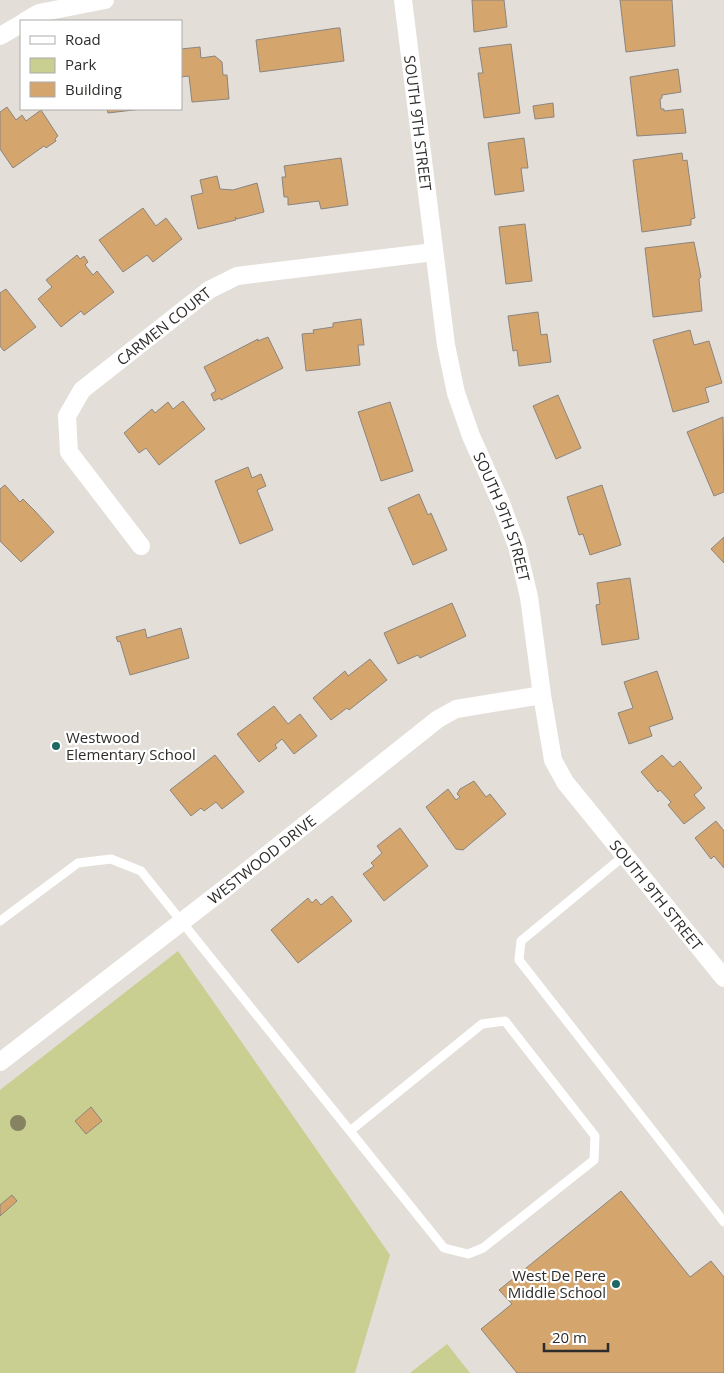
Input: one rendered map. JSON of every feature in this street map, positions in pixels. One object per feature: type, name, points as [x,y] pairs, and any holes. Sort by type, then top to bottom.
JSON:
[{"type":"street","points":[[27,20],[39,13],[105,0]]},
{"type":"street","name":"SOUTH 9TH STREET","points":[[403,0],[446,345],[456,393],[471,436],[501,503],[517,546],[529,597],[542,696],[553,760],[565,782],[724,978]]},
{"type":"street","points":[[0,36],[20,25]]},
{"type":"street","name":"CARMEN COURT","points":[[141,546],[69,452],[67,416],[82,390],[209,290],[237,276],[434,252]]},
{"type":"street","name":"WESTWOOD DRIVE","points":[[0,1062],[438,719],[456,709],[542,696]]},
{"type":"lane","points":[[625,855],[521,941],[519,960],[724,1222]]},
{"type":"lane","points":[[0,921],[78,863],[111,858],[141,871],[444,1248],[468,1254],[483,1248],[594,1160],[594,1136],[505,1021],[482,1024],[350,1131]]},
{"type":"green space","points":[[178,951],[390,1255],[355,1373],[0,1373],[0,1090]]},
{"type":"green space","points":[[447,1344],[470,1373],[410,1373]]},
{"type":"building","points":[[472,0],[504,0],[507,27],[474,32]]},
{"type":"building","points":[[620,0],[672,0],[675,46],[626,52]]},
{"type":"building","points":[[340,28],[344,61],[260,72],[256,40]]},
{"type":"building","points":[[511,44],[520,113],[484,118],[478,73],[483,73],[479,48]]},
{"type":"building","points":[[200,47],[201,58],[215,56],[222,62],[223,75],[227,75],[229,99],[192,102],[189,76],[182,77],[182,49]]},
{"type":"building","points":[[678,69],[681,92],[662,95],[660,99],[661,109],[664,109],[664,111],[683,109],[686,133],[637,136],[630,77]]},
{"type":"building","points":[[553,103],[554,117],[535,119],[533,106]]},
{"type":"building","points":[[7,107],[16,120],[22,115],[26,121],[41,110],[58,136],[55,139],[56,141],[46,148],[44,146],[13,168],[0,149],[0,112]]},
{"type":"building","points":[[107,110],[134,110],[108,113]]},
{"type":"building","points":[[524,138],[528,168],[521,168],[524,191],[495,195],[488,143]]},
{"type":"building","points":[[682,153],[683,161],[687,160],[695,218],[691,219],[691,225],[642,232],[633,160]]},
{"type":"building","points":[[341,158],[348,205],[321,209],[319,201],[288,205],[288,197],[284,197],[282,177],[286,177],[284,166]]},
{"type":"building","points":[[217,176],[220,189],[233,190],[257,183],[264,212],[237,219],[235,217],[236,220],[198,229],[191,196],[203,193],[200,180]]},
{"type":"building","points":[[143,208],[156,226],[166,218],[182,239],[153,262],[147,255],[123,272],[99,240]]},
{"type":"building","points":[[525,224],[532,281],[506,284],[499,227]]},
{"type":"building","points":[[694,242],[701,277],[699,279],[702,311],[653,317],[645,248]]},
{"type":"building","points":[[77,255],[80,259],[84,256],[88,262],[85,265],[93,275],[97,271],[114,292],[84,315],[81,311],[61,327],[38,299],[52,287],[46,280]]},
{"type":"building","points":[[6,289],[36,327],[4,351],[0,346],[0,293]]},
{"type":"building","points":[[538,312],[541,335],[547,334],[551,362],[519,366],[517,350],[513,351],[508,316]]},
{"type":"building","points":[[361,319],[364,345],[358,345],[360,365],[306,371],[302,334],[314,333],[313,330],[333,327],[333,323]]},
{"type":"building","points":[[690,330],[694,345],[709,341],[722,383],[705,388],[709,402],[673,412],[653,340]]},
{"type":"building","points":[[268,337],[283,368],[221,400],[220,398],[214,401],[211,394],[216,391],[204,367],[258,339],[258,341]]},
{"type":"building","points":[[558,395],[581,448],[556,459],[533,406]]},
{"type":"building","points":[[183,401],[205,429],[159,465],[146,448],[139,453],[124,433],[152,409],[155,413],[168,402],[173,409]]},
{"type":"building","points":[[390,402],[413,471],[381,481],[358,412]]},
{"type":"building","points":[[723,417],[724,492],[714,496],[687,432]]},
{"type":"building","points":[[248,467],[252,478],[261,474],[266,486],[257,490],[273,530],[240,544],[215,481]]},
{"type":"building","points":[[5,485],[20,502],[23,499],[54,532],[21,562],[0,541],[0,489]]},
{"type":"building","points":[[602,485],[621,545],[590,555],[583,534],[579,535],[567,497]]},
{"type":"building","points":[[419,494],[428,515],[431,513],[447,550],[413,565],[388,508]]},
{"type":"building","points":[[724,537],[724,563],[711,549]]},
{"type":"building","points":[[630,578],[639,639],[602,645],[596,605],[600,604],[597,583]]},
{"type":"building","points":[[452,603],[466,636],[420,658],[418,655],[398,664],[384,633]]},
{"type":"building","points":[[181,628],[189,658],[130,675],[120,641],[118,642],[116,637],[145,629],[147,638]]},
{"type":"building","points":[[370,659],[387,680],[349,710],[347,708],[331,720],[313,698],[345,671],[348,676]]},
{"type":"building","points":[[657,671],[673,719],[649,727],[652,736],[629,744],[618,713],[633,708],[624,682]]},
{"type":"building","points":[[274,706],[288,724],[300,714],[317,736],[294,754],[282,739],[275,745],[277,748],[259,762],[237,734]]},
{"type":"building","points":[[215,755],[244,792],[222,809],[216,802],[204,811],[201,808],[191,816],[170,790]]},
{"type":"building","points":[[662,755],[673,767],[680,761],[702,788],[694,795],[705,808],[684,824],[668,805],[671,802],[660,790],[658,792],[641,772]]},
{"type":"building","points":[[474,781],[486,797],[490,794],[506,814],[463,850],[456,849],[426,807],[448,789],[456,800],[460,797],[457,794],[460,789]]},
{"type":"building","points":[[716,821],[724,831],[724,868],[714,856],[711,859],[695,838]]},
{"type":"building","points":[[400,828],[428,866],[384,901],[363,874],[374,866],[371,863],[382,853],[377,846]]},
{"type":"building","points":[[332,896],[352,921],[298,963],[271,930],[308,898],[312,903],[316,899],[321,905]]},
{"type":"building","points":[[91,1107],[102,1121],[86,1134],[75,1121]]},
{"type":"building","name":"West De Pere Middle School","points":[[621,1191],[690,1277],[711,1261],[724,1277],[724,1373],[517,1373],[481,1329],[512,1304],[499,1290]]},
{"type":"building","points":[[12,1195],[17,1201],[0,1216],[0,1205]]},
{"type":"place","name":"Westwood Elementary School","points":[[56,746]]},
{"type":"place","name":"West De Pere Middle School","points":[[616,1284]]}]
